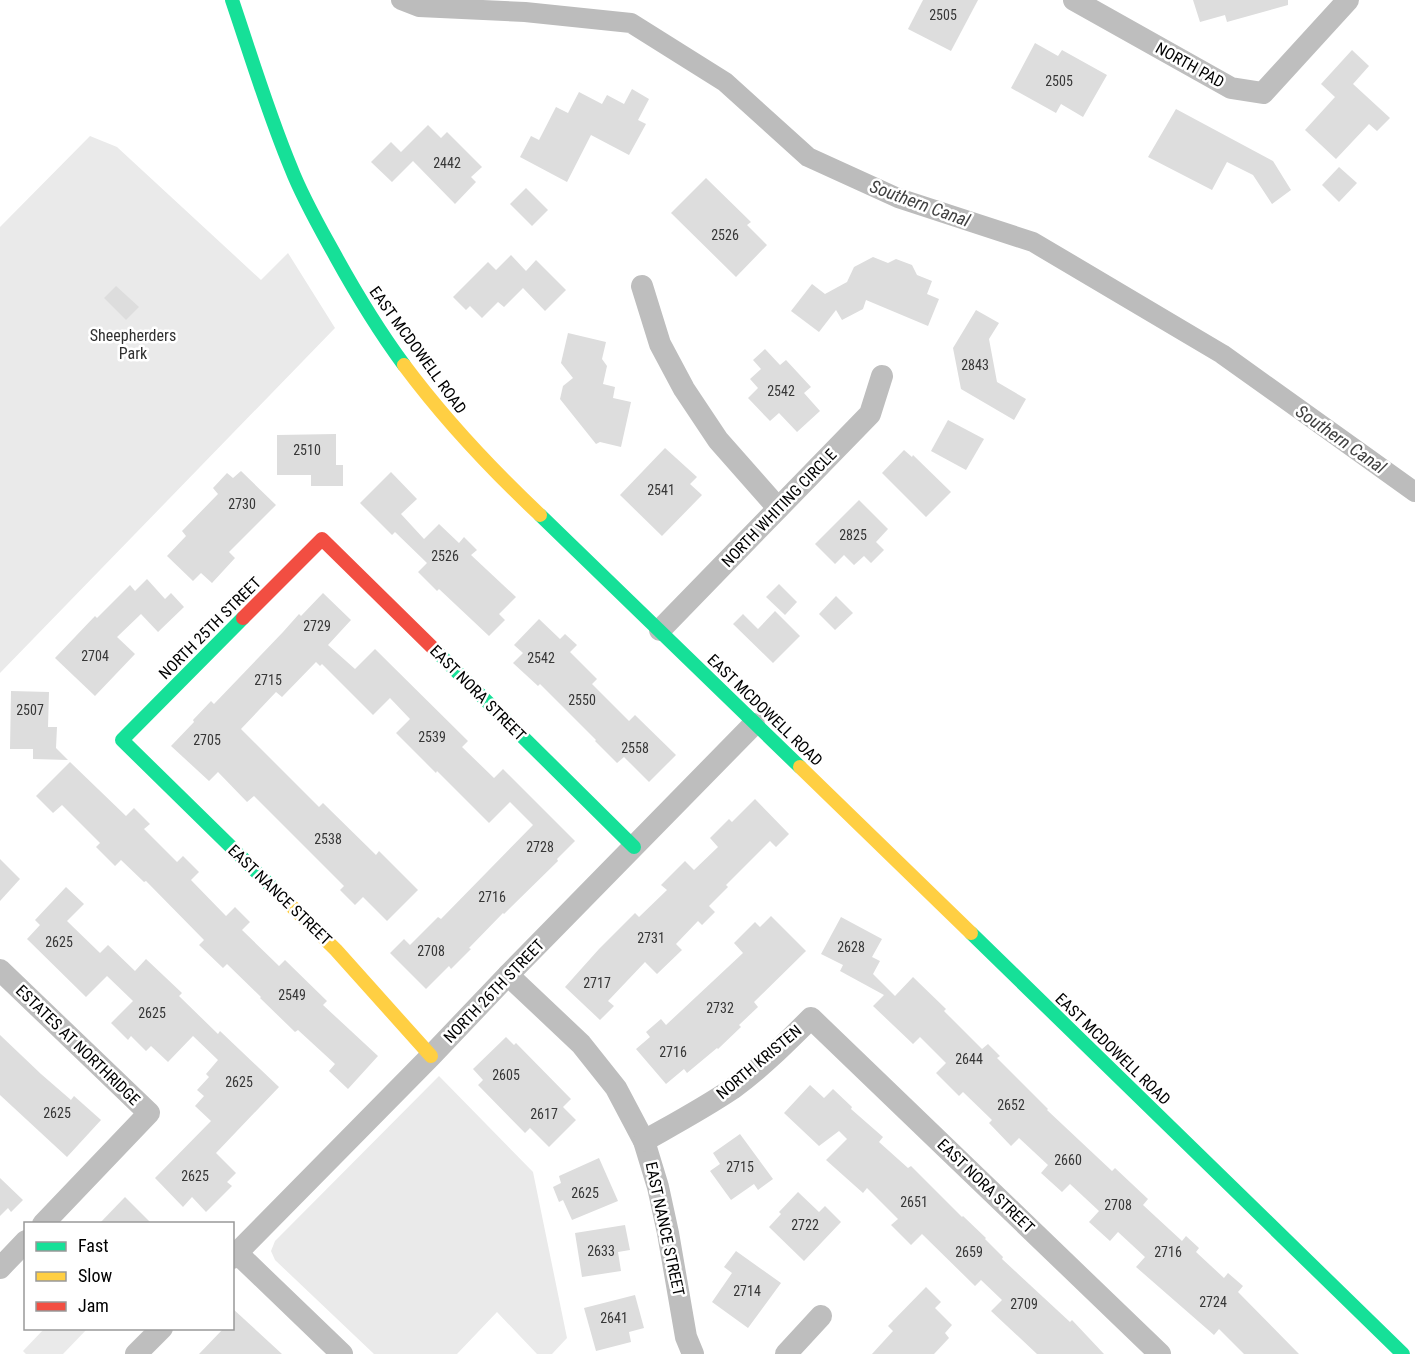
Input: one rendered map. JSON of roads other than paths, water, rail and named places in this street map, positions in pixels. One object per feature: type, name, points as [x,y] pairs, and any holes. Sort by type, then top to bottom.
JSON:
[{"type":"main road","name":"EAST MCDOWELL ROAD","points":[[232,0],[272,119],[291,169],[316,222],[362,304],[387,342],[456,430],[497,474],[1403,1354]]},
{"type":"main road","name":"NORTH 25TH STREET","points":[[122,740],[322,538]]},
{"type":"main road","name":"EAST NORA STREET","points":[[322,538],[634,847]]},
{"type":"main road","name":"EAST NANCE STREET","points":[[122,740],[336,950],[431,1056]]},
{"type":"street","name":"NORTH PAD","points":[[1074,0],[1232,88],[1263,93],[1348,0]]},
{"type":"street","points":[[642,286],[660,344],[684,389],[718,440],[778,508]]},
{"type":"street","name":"NORTH WHITING CIRCLE","points":[[660,630],[870,414],[882,376]]},
{"type":"street","name":"NORTH 26TH STREET","points":[[235,1255],[754,724]]},
{"type":"street","name":"ESTATES AT NORTHRIDGE","points":[[0,970],[149,1113],[45,1222]]},
{"type":"street","name":"EAST NANCE STREET","points":[[508,975],[581,1044],[616,1088],[644,1141],[661,1199],[686,1336],[693,1354]]},
{"type":"street","name":"NORTH KRISTEN","points":[[644,1141],[732,1088],[812,1018]]},
{"type":"street","name":"EAST NORA STREET","points":[[812,1018],[1160,1354]]},
{"type":"street","points":[[0,1268],[24,1243]]},
{"type":"street","points":[[235,1255],[342,1354]]},
{"type":"street","points":[[786,1354],[821,1316]]},
{"type":"street","points":[[136,1354],[161,1330]]},
{"type":"waterway","name":"Southern Canal","points":[[401,0],[419,7],[525,12],[631,23],[725,82],[808,157],[898,198],[1033,242],[1222,354],[1415,492]]},
{"type":"park label","name":"Sheepherders Park","points":[[133,344]]}]
